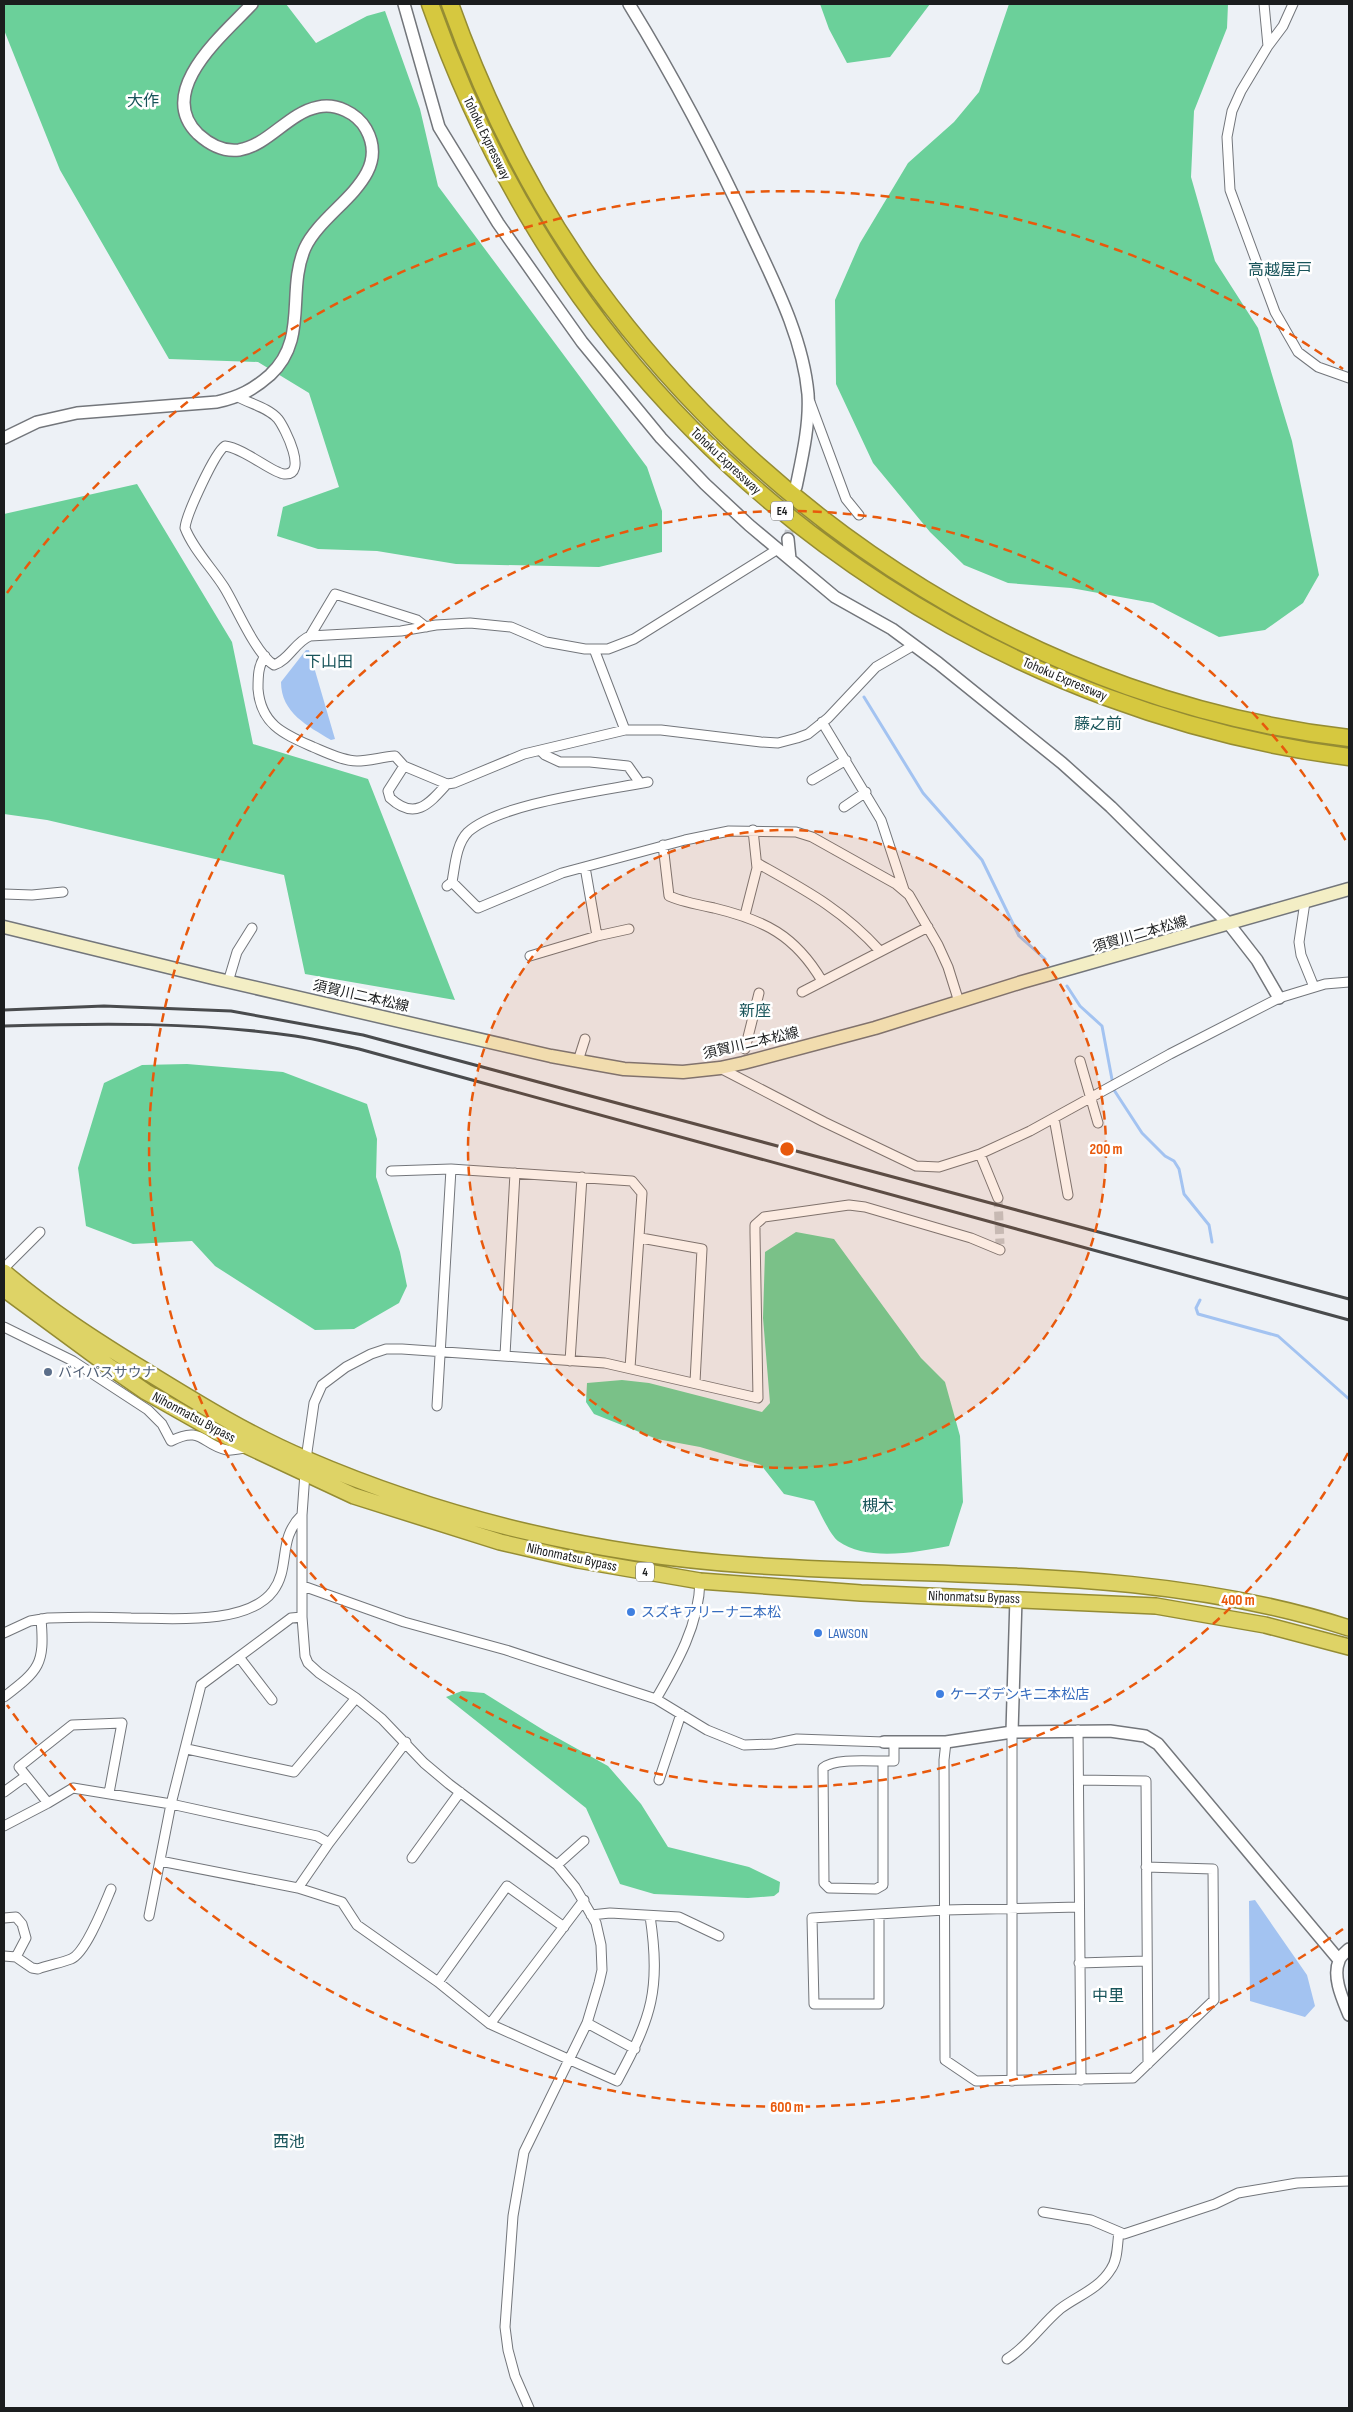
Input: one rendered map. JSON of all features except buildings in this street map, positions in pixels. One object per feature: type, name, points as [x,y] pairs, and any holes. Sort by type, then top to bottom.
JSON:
[{"type":"highway","name":"Tohoku Expressway","points":[[430,4],[471,108],[506,179],[538,233],[615,343],[664,400],[719,457],[766,499],[870,577],[916,606],[992,648],[1044,672],[1128,705],[1188,724],[1244,739],[1349,757]]},
{"type":"highway","name":"Tohoku Expressway","points":[[450,4],[490,103],[524,171],[591,279],[632,333],[680,390],[735,445],[783,489],[833,528],[940,599],[1059,659],[1134,689],[1191,706],[1285,728],[1349,738]]},
{"type":"highway","name":"Nihonmatsu Bypass","points":[[4,1270],[66,1320],[209,1410],[306,1459],[430,1504],[583,1544],[654,1556],[748,1565],[1046,1578],[1139,1585],[1279,1610],[1349,1628]]},
{"type":"highway","name":"Nihonmatsu Bypass","points":[[4,1289],[146,1392],[215,1431],[305,1475],[354,1496],[500,1542],[578,1560],[700,1582],[861,1593],[1016,1598],[1156,1606],[1265,1625],[1349,1648]]},
{"type":"main road","name":"須賀川二本松線","points":[[4,927],[228,982],[578,1061],[624,1069],[683,1072],[720,1068],[875,1028],[1022,982],[1349,889]]},
{"type":"street","points":[[4,438],[37,422],[77,413],[217,402],[238,398],[257,387],[273,372],[285,356],[293,336],[297,290],[306,246],[324,222],[369,171],[372,147],[365,127],[353,115],[331,106],[318,106],[304,111],[262,140],[238,150],[215,147],[195,131],[185,111],[183,98],[186,86],[200,60],[252,4]]},
{"type":"street","points":[[404,4],[439,127],[521,257],[582,342],[661,438],[705,484],[790,560],[835,597],[892,629],[914,645],[1062,763],[1111,807],[1230,924],[1257,960],[1279,998]]},
{"type":"street","points":[[629,4],[687,104],[768,269],[801,353],[808,395],[846,499],[859,515]]},
{"type":"street","points":[[1264,4],[1268,46]]},
{"type":"street","points":[[1293,4],[1283,26],[1268,46],[1241,91],[1232,112],[1227,137],[1230,190],[1276,312],[1298,352],[1318,367],[1349,378]]},
{"type":"street","points":[[796,487],[803,451],[808,395]]},
{"type":"street","points":[[238,398],[267,410],[278,419],[290,441],[296,461],[295,468],[290,473],[283,474],[258,459],[225,446],[214,458],[206,479],[189,510],[186,528],[271,664],[276,664],[285,658],[301,641],[310,636],[401,631],[426,626],[470,623],[512,627],[546,642],[594,649],[608,649],[634,639],[778,549]]},
{"type":"street","points":[[788,539],[790,560]]},
{"type":"street","points":[[310,636],[335,594],[417,620],[426,626]]},
{"type":"street","points":[[265,656],[260,664],[259,699],[263,713],[272,724],[298,740],[330,754],[356,761],[395,756],[404,766],[446,784],[454,783],[512,758],[625,730],[661,730],[778,743],[808,734],[876,667],[914,645]]},
{"type":"street","points":[[594,649],[625,730]]},
{"type":"street","points":[[822,722],[866,792],[881,820],[904,890],[916,905],[948,967],[959,1002]]},
{"type":"street","points":[[541,750],[545,755],[560,762],[590,762],[628,766],[644,783],[514,808],[468,832],[460,843],[449,884],[478,908],[536,882],[662,845],[729,831],[796,832],[812,837],[904,890]]},
{"type":"street","points":[[812,780],[846,760]]},
{"type":"street","points":[[404,766],[388,791],[390,798],[406,808],[418,809],[425,807],[446,784]]},
{"type":"street","points":[[844,806],[866,792]]},
{"type":"street","points":[[745,915],[756,864],[753,830]]},
{"type":"street","points":[[662,845],[669,896],[745,915],[767,925],[796,945],[822,981]]},
{"type":"street","points":[[756,864],[820,899],[849,919],[880,952]]},
{"type":"street","points":[[585,867],[597,936]]},
{"type":"street","points":[[4,894],[32,895],[63,892]]},
{"type":"street","points":[[1304,902],[1299,942],[1301,955],[1314,987]]},
{"type":"street","points":[[802,992],[928,927]]},
{"type":"street","points":[[228,982],[237,952],[252,928]]},
{"type":"street","points":[[530,956],[597,936],[629,929]]},
{"type":"street","points":[[720,1068],[824,1122],[916,1166],[939,1167],[980,1154],[1054,1118],[1170,1054],[1279,998],[1314,987],[1349,982]]},
{"type":"street","points":[[745,1048],[759,993]]},
{"type":"street","points":[[578,1061],[585,1040]]},
{"type":"street","points":[[1080,1060],[1098,1123]]},
{"type":"street","points":[[1054,1118],[1068,1195]]},
{"type":"street","points":[[980,1154],[998,1198]]},
{"type":"street","points":[[390,1171],[451,1169],[632,1181],[642,1192],[630,1368]]},
{"type":"street","points":[[437,1406],[442,1352],[451,1169]]},
{"type":"street","points":[[505,1355],[515,1173]]},
{"type":"street","points":[[570,1361],[582,1177]]},
{"type":"street","points":[[528,2408],[515,2376],[505,2327],[510,2241],[524,2152],[587,2023],[602,1970],[601,1945],[584,1900],[557,1865],[424,1763],[406,1742],[356,1698],[308,1663],[305,1656],[302,1617],[302,1515],[306,1459],[314,1403],[322,1385],[346,1367],[371,1354],[386,1349],[505,1355],[630,1368],[758,1398],[756,1225],[764,1217],[849,1205],[866,1207],[971,1238],[1000,1250]]},
{"type":"street","points":[[4,1270],[40,1232]]},
{"type":"street","points":[[640,1238],[702,1249],[695,1382]]},
{"type":"street","points":[[4,1327],[73,1361],[148,1410],[162,1424],[171,1441],[182,1435],[198,1435],[227,1450],[252,1448]]},
{"type":"street","points":[[4,1633],[30,1621],[41,1619],[72,1617],[201,1619],[231,1614],[262,1601],[273,1591],[282,1566],[289,1530],[302,1515]]},
{"type":"street","points":[[656,1700],[679,1660],[694,1620],[700,1597],[700,1582]]},
{"type":"street","points":[[303,1586],[404,1622],[506,1650],[656,1700],[707,1730],[744,1746],[773,1744],[797,1739],[946,1742],[1012,1732],[1078,1730],[1131,1732],[1145,1736],[1158,1744],[1339,1960],[1340,1990],[1349,2015]]},
{"type":"street","points":[[1012,2081],[1012,1732],[1016,1598]]},
{"type":"street","points":[[149,1916],[171,1804],[187,1749],[202,1685],[291,1618],[302,1617]]},
{"type":"street","points":[[4,1697],[26,1679],[40,1663],[42,1647],[41,1619]]},
{"type":"street","points":[[239,1658],[272,1700]]},
{"type":"street","points":[[187,1749],[294,1772],[356,1698]]},
{"type":"street","points":[[659,1780],[680,1714]]},
{"type":"street","points":[[48,1804],[19,1767],[72,1725],[122,1723],[109,1793]]},
{"type":"street","points":[[1078,1730],[1081,2080]]},
{"type":"street","points":[[298,1888],[329,1843],[406,1742]]},
{"type":"street","points":[[883,1762],[883,1885],[876,1889],[829,1888],[824,1883],[823,1768],[830,1763],[894,1761],[889,1742]]},
{"type":"street","points":[[946,1742],[944,1760],[945,2060],[976,2081],[1133,2078],[1214,2000],[1213,1869],[1146,1867]]},
{"type":"street","points":[[4,1792],[26,1776]]},
{"type":"street","points":[[1079,1780],[1146,1781],[1148,2064]]},
{"type":"street","points":[[4,1826],[48,1804],[73,1788],[171,1804],[317,1836],[329,1843]]},
{"type":"street","points":[[412,1858],[460,1792]]},
{"type":"street","points":[[557,1865],[584,1841]]},
{"type":"street","points":[[160,1861],[298,1888],[342,1902],[357,1925],[438,1982],[490,2024],[616,2081],[634,2049],[651,2009],[655,1978],[655,1951],[650,1916]]},
{"type":"street","points":[[438,1982],[507,1886],[564,1927]]},
{"type":"street","points":[[4,1956],[16,1957],[32,1968],[38,1969],[72,1959],[86,1942],[99,1918],[111,1888]]},
{"type":"street","points":[[490,2024],[584,1900]]},
{"type":"street","points":[[879,1914],[879,2004],[814,2004],[812,1918],[879,1914],[946,1910],[1079,1907]]},
{"type":"street","points":[[591,1915],[610,1913],[680,1917],[720,1936]]},
{"type":"street","points":[[4,1918],[16,1917],[22,1924],[26,1938],[16,1957]]},
{"type":"street","points":[[1339,1960],[1349,1949]]},
{"type":"street","points":[[1079,1963],[1146,1961]]},
{"type":"street","points":[[587,2023],[634,2049]]},
{"type":"street","points":[[1043,2212],[1091,2220],[1124,2234],[1215,2204],[1238,2193],[1297,2183],[1349,2181]]},
{"type":"street","points":[[1007,2359],[1019,2352],[1062,2308],[1075,2301],[1110,2271],[1115,2262],[1119,2232]]},
{"type":"green space","points":[[4,4],[286,4],[316,43],[367,16],[385,11],[420,109],[438,186],[647,467],[662,511],[662,552],[599,567],[456,564],[377,551],[318,549],[277,536],[283,507],[339,487],[309,393],[258,362],[169,359],[60,170],[4,30]]},
{"type":"green space","points":[[820,4],[930,4],[890,57],[847,63],[829,29]]},
{"type":"green space","points":[[1009,4],[1228,4],[1227,28],[1194,111],[1191,177],[1215,261],[1258,328],[1292,441],[1319,575],[1303,603],[1265,630],[1219,637],[1153,603],[1071,588],[1008,583],[964,565],[930,532],[873,463],[836,384],[835,300],[860,243],[908,163],[954,122],[979,92]]},
{"type":"green space","points":[[137,484],[232,642],[253,744],[368,779],[455,1000],[305,974],[284,875],[47,820],[4,814],[4,514]]},
{"type":"green space","points":[[187,1064],[283,1072],[367,1104],[377,1139],[376,1177],[400,1252],[407,1286],[399,1303],[354,1329],[315,1330],[215,1266],[192,1241],[133,1244],[86,1226],[78,1168],[104,1083],[142,1065]]},
{"type":"green space","points":[[796,1232],[834,1239],[921,1358],[945,1382],[960,1436],[963,1502],[949,1546],[892,1554],[863,1551],[850,1547],[835,1538],[814,1501],[784,1494],[761,1465],[700,1447],[657,1439],[594,1414],[586,1402],[587,1383],[622,1380],[649,1383],[762,1412],[770,1403],[763,1318],[765,1252]]},
{"type":"green space","points":[[462,1691],[484,1693],[545,1731],[608,1766],[641,1804],[668,1847],[749,1867],[780,1882],[779,1892],[774,1896],[748,1898],[654,1894],[620,1884],[586,1808],[446,1697]]},
{"type":"water","points":[[306,650],[309,650],[335,739],[331,740],[305,724],[291,710],[282,693],[281,682]]},
{"type":"water","points":[[1255,1900],[1307,1975],[1315,2006],[1305,2017],[1250,2001],[1249,1901]]},
{"type":"waterway","points":[[864,697],[923,793],[982,860],[1019,936],[1045,959]]},
{"type":"waterway","points":[[1067,986],[1080,1006],[1102,1026],[1114,1090],[1142,1133],[1165,1156],[1174,1161],[1179,1169],[1184,1194],[1209,1225],[1212,1242]]},
{"type":"waterway","points":[[1200,1300],[1196,1308],[1198,1314],[1278,1336],[1349,1399]]},
{"type":"tunnel","points":[[788,539],[795,494]]},
{"type":"tunnel","points":[[998,1198],[1000,1244]]},
{"type":"railway","points":[[4,1010],[104,1006],[231,1011],[363,1035],[1349,1299]]},
{"type":"railway","points":[[4,1026],[113,1024],[223,1028],[303,1037],[359,1049],[1349,1320]]},
{"type":"place","name":"バイパスサウナ","points":[[48,1372]]},
{"type":"place","name":"スズキアリーナ二本松","points":[[631,1612]]},
{"type":"place","name":"LAWSON","points":[[818,1633]]},
{"type":"place","name":"ケーズデンキ二本松店","points":[[940,1694]]},
{"type":"district","name":"大作","points":[[143,101]]},
{"type":"district","name":"高越屋戸","points":[[1280,270]]},
{"type":"district","name":"下山田","points":[[329,662]]},
{"type":"district","name":"藤之前","points":[[1098,724]]},
{"type":"district","name":"新座","points":[[755,1011]]},
{"type":"district","name":"槻木","points":[[878,1506]]},
{"type":"district","name":"中里","points":[[1108,1996]]},
{"type":"district","name":"西池","points":[[289,2142]]}]
